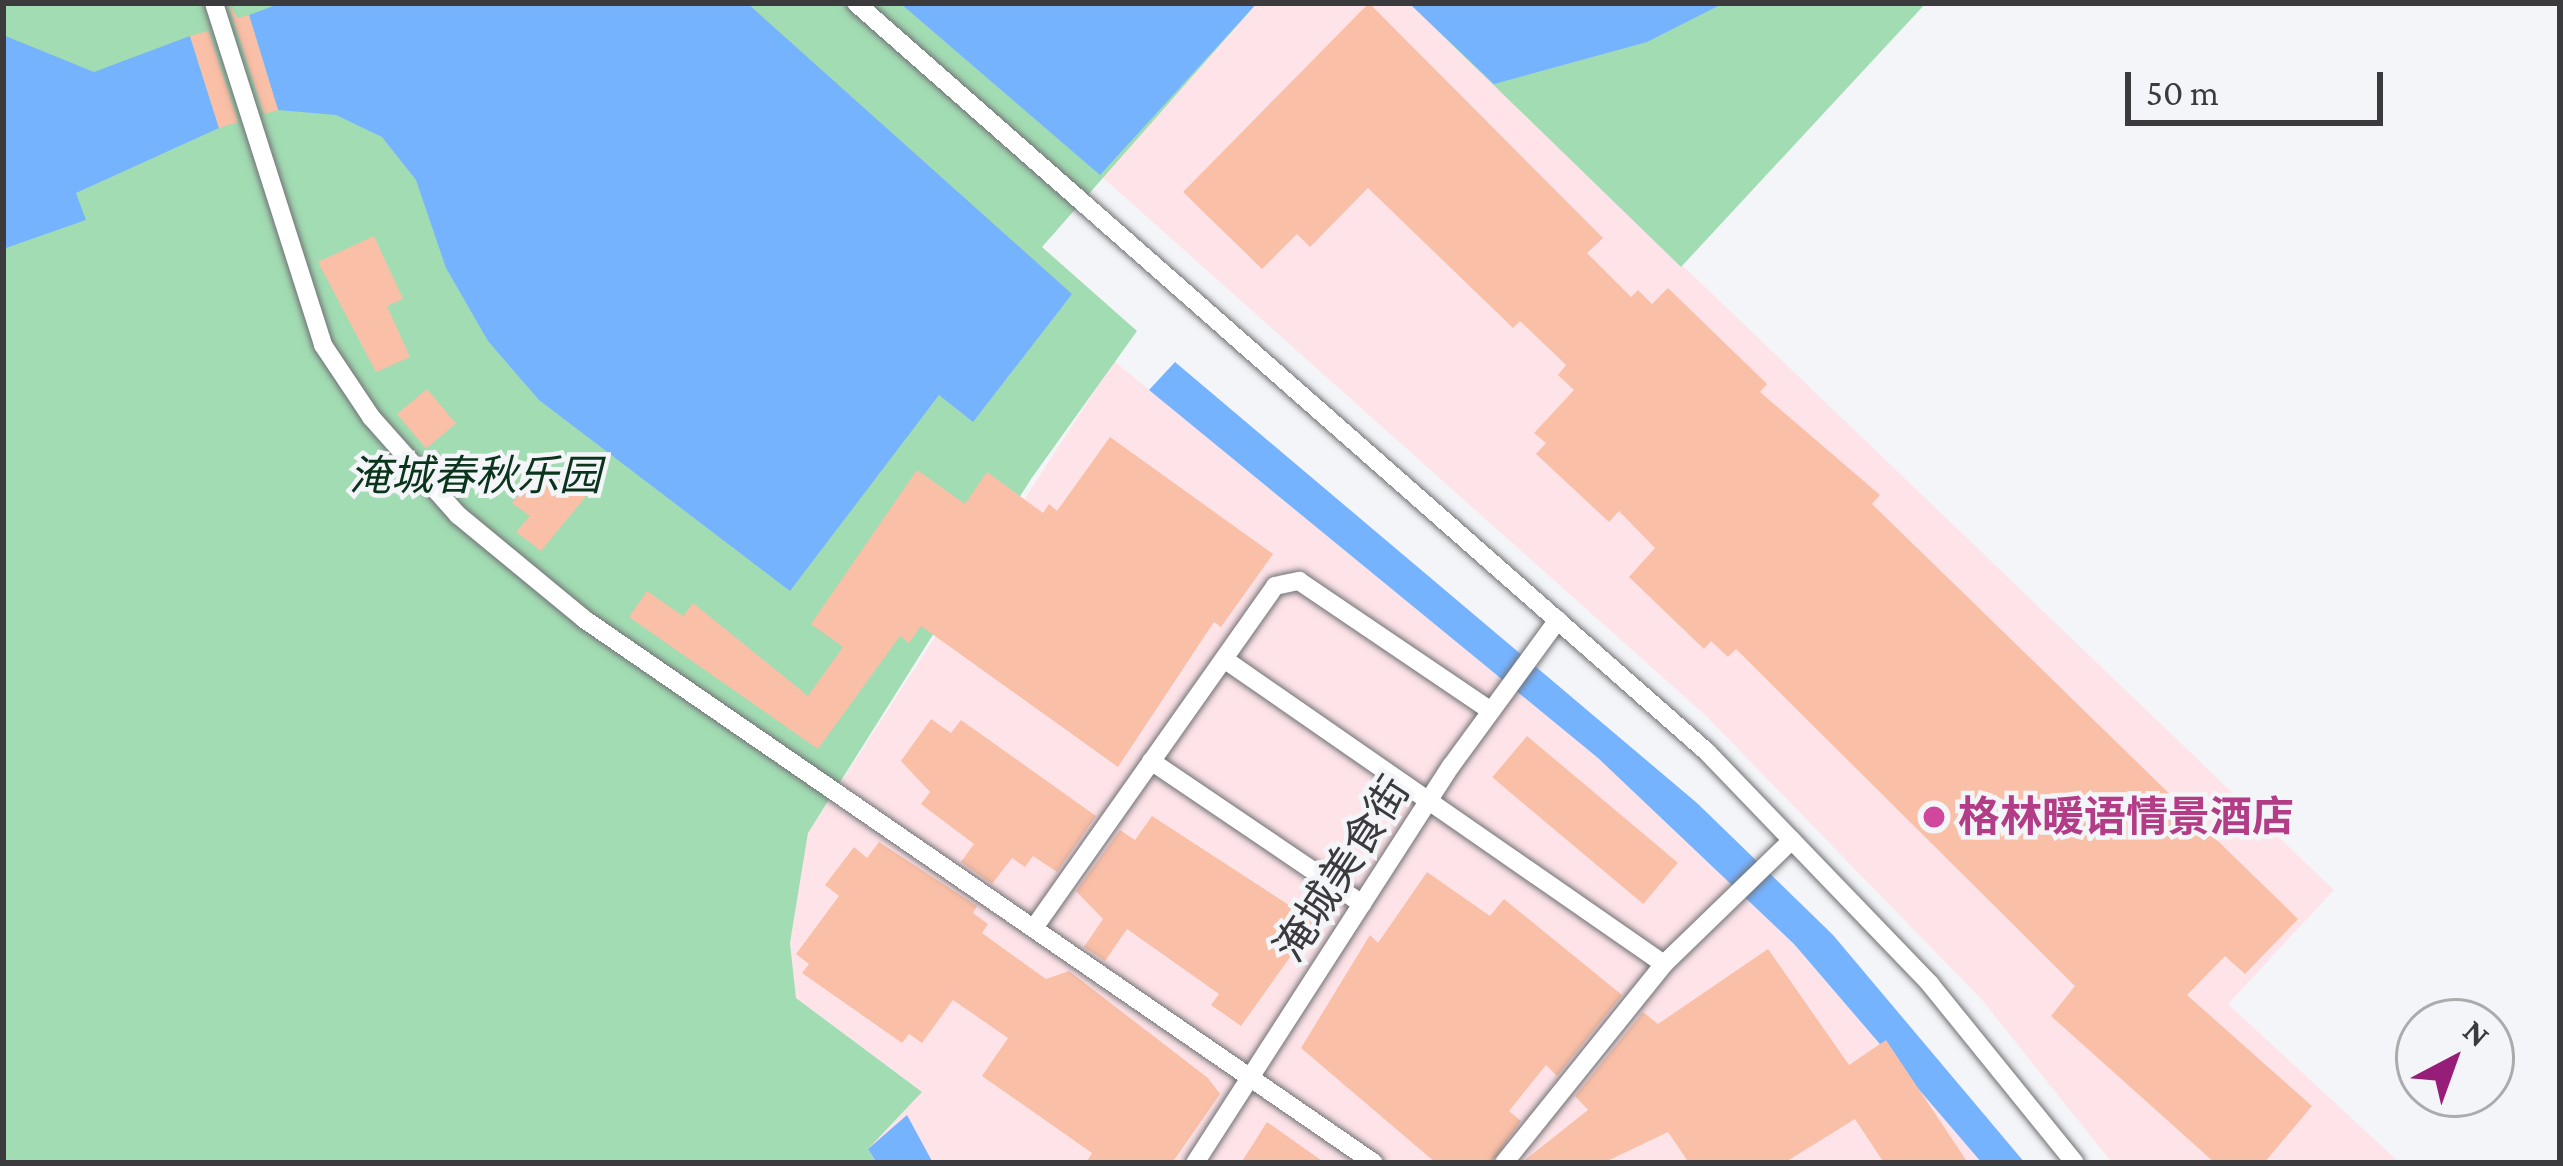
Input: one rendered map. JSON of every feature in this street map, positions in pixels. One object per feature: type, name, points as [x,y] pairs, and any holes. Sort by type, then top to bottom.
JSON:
[{"type":"lane","points":[[214,3],[323,345],[429,482],[584,619],[1036,925],[1374,1163]]},
{"type":"lane","points":[[856,3],[1558,620],[1792,840],[1930,984],[2075,1163]]},
{"type":"lane","points":[[1036,925],[1275,586],[1299,581],[1491,712]]},
{"type":"lane","name":"淹城美食街","points":[[1195,1163],[1429,800],[1558,620]]},
{"type":"lane","points":[[1224,659],[1664,964]]},
{"type":"lane","points":[[1151,761],[1362,904]]},
{"type":"lane","points":[[1504,1163],[1664,964],[1792,840]]},
{"type":"shaded area","points":[[1257,3],[1409,3],[2334,890],[2228,1004],[2400,1163],[2112,1163],[1982,1000],[1705,715],[1100,175]]},
{"type":"shaded area","points":[[1114,361],[1598,758],[1794,944],[1982,1163],[877,1163],[868,1149],[922,1092],[796,998],[790,943],[808,833]]},
{"type":"green space","name":"淹城春秋乐园","points":[[3,3],[1257,3],[1042,247],[1137,331],[1031,479],[808,833],[790,943],[796,998],[922,1092],[868,1149],[877,1163],[3,1163]]},
{"type":"green space","points":[[1409,3],[1926,3],[1681,267]]},
{"type":"water","points":[[281,3],[747,3],[1072,294],[973,422],[939,395],[790,591],[539,400],[488,341],[446,268],[416,180],[382,137],[336,115],[278,110],[249,15]]},
{"type":"water","points":[[900,3],[1257,3],[1100,175]]},
{"type":"water","points":[[1409,3],[1724,3],[1647,42],[1494,84]]},
{"type":"water","points":[[3,35],[94,72],[190,36],[219,128],[76,193],[86,220],[3,249]]},
{"type":"water","points":[[1175,362],[1697,803],[1833,935],[2025,1163],[1982,1163],[1794,944],[1598,758],[1149,390]]},
{"type":"water","points":[[907,1115],[933,1163],[877,1163],[868,1149]]},
{"type":"building","points":[[228,3],[238,18],[249,15],[278,110],[264,114]]},
{"type":"building","points":[[1369,3],[1603,238],[1587,253],[1631,297],[1638,290],[1652,304],[1668,288],[1767,384],[1760,392],[1880,495],[1872,504],[2298,919],[2245,974],[2225,956],[2187,995],[2312,1106],[2264,1163],[2215,1163],[2051,1016],[2075,986],[1736,649],[1728,657],[1711,641],[1704,649],[1629,577],[1655,548],[1619,511],[1609,522],[1536,454],[1546,443],[1534,433],[1574,390],[1558,375],[1566,365],[1520,321],[1513,328],[1368,188],[1310,247],[1297,234],[1262,269],[1183,192]]},
{"type":"building","points":[[202,11],[238,122],[219,128],[190,36],[208,31]]},
{"type":"building","points":[[374,236],[403,299],[387,306],[410,357],[376,372],[318,262]]},
{"type":"building","points":[[427,389],[456,423],[426,449],[397,414]]},
{"type":"building","points":[[1110,437],[1273,554],[1221,627],[1214,622],[1118,767],[921,626],[909,643],[900,636],[818,749],[629,617],[647,591],[683,616],[693,603],[808,696],[843,647],[811,624],[917,470],[965,504],[987,472],[1043,513],[1049,504],[1057,511]]},
{"type":"building","points":[[561,473],[587,495],[541,551],[516,532],[530,516],[512,503],[534,476],[549,488]]},
{"type":"building","points":[[931,719],[951,733],[961,720],[1096,816],[1057,872],[1033,856],[1025,867],[1012,858],[992,884],[961,862],[974,844],[921,804],[930,792],[901,761]]},
{"type":"building","points":[[1527,736],[1678,863],[1643,904],[1492,777]]},
{"type":"building","points":[[1152,816],[1315,922],[1241,1026],[1211,1005],[1219,994],[1127,929],[1105,961],[1084,947],[1103,919],[1076,891],[1120,830],[1135,840]]},
{"type":"building","points":[[879,842],[977,906],[973,913],[988,924],[982,933],[1018,959],[1046,979],[1069,971],[1208,1078],[1220,1094],[1172,1163],[1086,1163],[1092,1153],[982,1076],[1008,1038],[953,1000],[922,1043],[909,1034],[902,1043],[802,973],[809,964],[796,954],[839,896],[825,885],[854,847],[867,858]]},
{"type":"building","points":[[1427,872],[1490,916],[1504,899],[1622,995],[1557,1076],[1546,1065],[1509,1111],[1521,1121],[1491,1163],[1436,1163],[1301,1048],[1370,935],[1378,943]]},
{"type":"building","points":[[1768,949],[1849,1065],[1886,1040],[1968,1163],[1884,1163],[1855,1119],[1784,1163],[1689,1163],[1668,1132],[1603,1163],[1521,1163],[1588,1110],[1575,1096],[1643,1012],[1658,1024]]},
{"type":"building","points":[[1267,1122],[1325,1163],[1241,1163]]},
{"type":"place","name":"格林暖语情景酒店","points":[[1934,817]]}]
